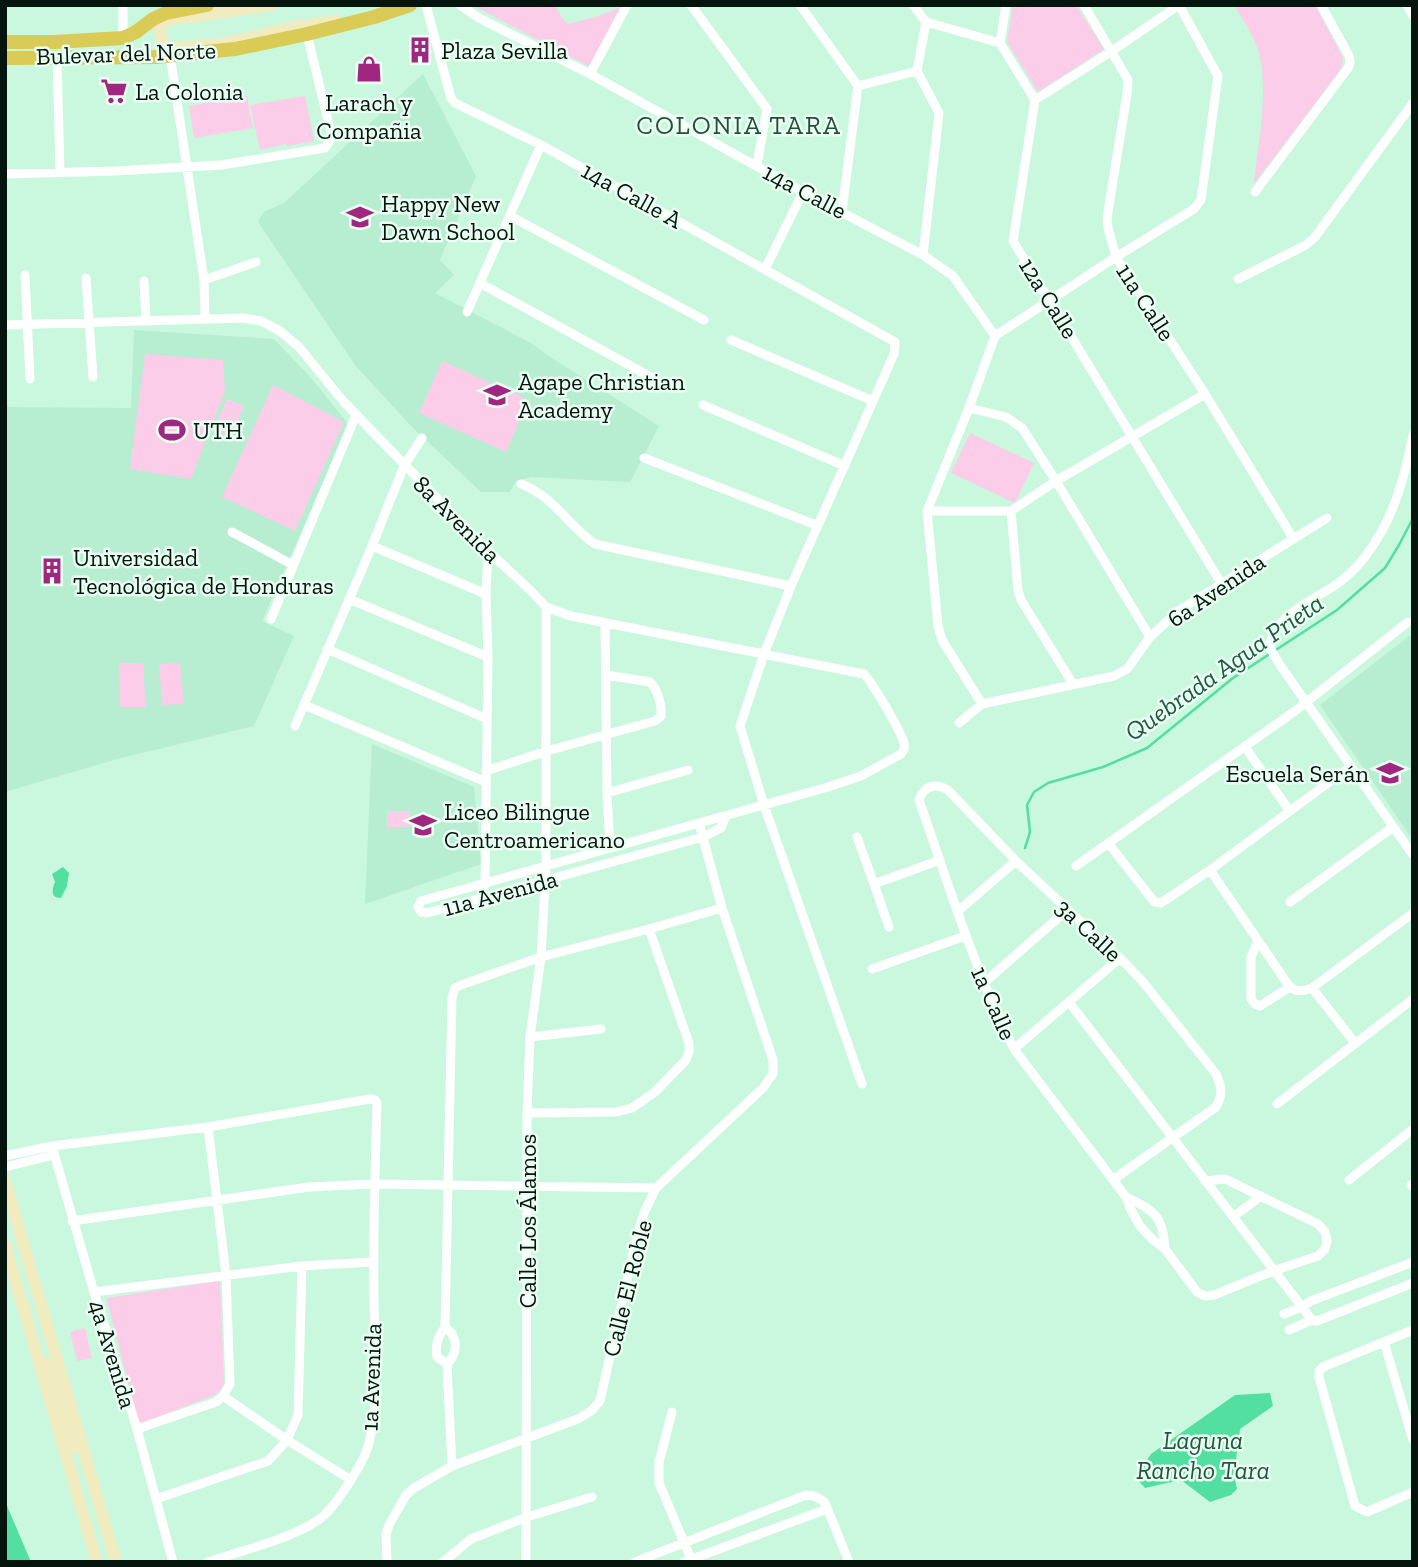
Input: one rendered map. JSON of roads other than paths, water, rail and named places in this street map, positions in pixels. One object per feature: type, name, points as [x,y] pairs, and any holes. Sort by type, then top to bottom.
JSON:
[{"type":"highway","name":"Bulevar del Norte","points":[[5,42],[123,38],[166,13],[208,5]]},
{"type":"highway","name":"Bulevar del Norte","points":[[5,58],[170,55],[235,49],[307,34],[410,5]]},
{"type":"main road","points":[[272,5],[162,21],[161,42],[168,47],[181,48],[241,40],[293,27],[374,17]]},
{"type":"main road","points":[[5,1181],[116,1562]]},
{"type":"main road","points":[[5,1210],[5,1220]]},
{"type":"main road","points":[[5,1244],[97,1562]]},
{"type":"main road","points":[[34,1346],[54,1380],[72,1445],[82,1447]]},
{"type":"street","points":[[123,5],[123,38]]},
{"type":"street","name":"14a Calle A","points":[[426,5],[451,97],[455,103],[541,145],[895,342],[894,354],[873,401]]},
{"type":"street","name":"14a Calle","points":[[460,5],[479,18],[590,74],[923,255],[953,276],[995,336]]},
{"type":"street","points":[[590,74],[627,5]]},
{"type":"street","points":[[691,5],[767,109],[757,165]]},
{"type":"street","points":[[800,5],[859,86],[842,211]]},
{"type":"street","points":[[913,5],[926,22],[1000,43]]},
{"type":"street","points":[[982,704],[940,633],[928,511],[995,336],[1194,209],[1201,200],[1218,76],[1179,5],[1035,100],[1000,43],[1006,5]]},
{"type":"street","name":"11a Calle","points":[[1084,5],[1128,80],[1107,218],[1116,257],[1205,394],[1293,538]]},
{"type":"street","points":[[1255,192],[1348,68],[1349,56],[1321,5]]},
{"type":"street","points":[[1407,5],[1413,16]]},
{"type":"street","points":[[923,255],[939,113],[917,71],[926,22]]},
{"type":"street","points":[[5,174],[222,165],[325,148],[332,137],[307,34]]},
{"type":"street","points":[[170,55],[204,280],[205,319]]},
{"type":"street","points":[[57,57],[60,172]]},
{"type":"street","points":[[859,86],[917,71]]},
{"type":"street","name":"12a Calle","points":[[1035,100],[1013,241],[1222,583]]},
{"type":"street","points":[[1238,279],[1306,245],[1315,237],[1413,103]]},
{"type":"street","points":[[467,312],[541,145]]},
{"type":"street","points":[[765,269],[803,192]]},
{"type":"street","points":[[510,216],[704,320]]},
{"type":"street","points":[[204,280],[256,262]]},
{"type":"street","points":[[25,275],[30,379]]},
{"type":"street","points":[[86,278],[93,377]]},
{"type":"street","points":[[144,281],[146,320]]},
{"type":"street","points":[[480,283],[667,386]]},
{"type":"street","name":"8a Avenida","points":[[5,325],[243,318],[261,321],[280,331],[299,348],[343,401],[404,466],[546,607],[572,617],[864,674],[904,742],[904,749]]},
{"type":"street","points":[[731,340],[873,401],[791,586],[740,726],[764,805],[862,1084]]},
{"type":"street","points":[[928,511],[1011,511],[1056,481],[1205,394]]},
{"type":"street","points":[[703,405],[845,466]]},
{"type":"street","points":[[969,408],[1006,417],[1022,428],[1150,637]]},
{"type":"street","points":[[271,620],[356,415]]},
{"type":"street","points":[[1413,435],[1391,514],[1368,553],[1340,582],[1283,620],[1272,633],[1270,648],[1413,855]]},
{"type":"street","points":[[295,726],[404,466],[422,438]]},
{"type":"street","points":[[644,458],[816,525]]},
{"type":"street","points":[[522,484],[552,502],[595,544],[791,586]]},
{"type":"street","points":[[1011,511],[1021,600],[1073,684]]},
{"type":"street","name":"6a Avenida","points":[[959,723],[982,704],[1114,676],[1127,669],[1150,637],[1178,611],[1327,518]]},
{"type":"street","points":[[232,532],[293,565]]},
{"type":"street","points":[[372,546],[486,594]]},
{"type":"street","points":[[484,897],[488,551]]},
{"type":"street","points":[[349,599],[488,657]]},
{"type":"street","name":"Calle Los Álamos","points":[[526,1562],[527,1113],[530,1037],[541,957],[546,866],[546,607]]},
{"type":"street","points":[[1076,866],[1295,711],[1408,622]]},
{"type":"street","points":[[605,623],[607,793],[611,848]]},
{"type":"street","points":[[327,649],[487,719]]},
{"type":"street","points":[[486,771],[655,721],[661,716],[662,709],[655,687],[650,682],[606,675]]},
{"type":"street","points":[[304,705],[486,782]]},
{"type":"street","points":[[1245,747],[1289,810]]},
{"type":"street","name":"11a Avenida","points":[[726,816],[721,828],[703,837],[426,913],[421,912],[418,907],[421,901],[861,776],[901,754],[904,749]]},
{"type":"street","points":[[1108,843],[1152,899],[1158,903],[1163,902],[1351,766]]},
{"type":"street","points":[[607,793],[688,770]]},
{"type":"street","name":"3a Calle","points":[[930,786],[940,785],[948,790],[1016,862],[1120,958],[1143,982],[1216,1074],[1220,1083],[1221,1099],[1216,1107],[1172,1137]]},
{"type":"street","name":"1a Calle","points":[[930,786],[922,792],[919,800],[965,936],[1014,1049],[1114,1180],[1140,1226],[1165,1249],[1197,1292],[1205,1296],[1214,1295],[1273,1271]]},
{"type":"street","name":"Calle El Roble","points":[[387,1562],[386,1535],[389,1525],[397,1507],[414,1488],[452,1466],[578,1419],[600,1401],[636,1240],[644,1213],[656,1188],[763,1088],[773,1074],[773,1060],[722,908],[699,823]]},
{"type":"street","points":[[1290,901],[1393,827]]},
{"type":"street","points":[[857,837],[889,927]]},
{"type":"street","points":[[874,884],[940,860]]},
{"type":"street","points":[[958,911],[1016,862]]},
{"type":"street","points":[[1210,870],[1290,987],[1300,992],[1312,988],[1413,913]]},
{"type":"street","points":[[447,1364],[437,1357],[435,1346],[445,1326],[452,998],[455,988],[541,957],[722,908]]},
{"type":"street","points":[[984,983],[1067,910]]},
{"type":"street","points":[[527,1113],[617,1112],[632,1108],[655,1092],[686,1060],[689,1042],[649,929]]},
{"type":"street","points":[[872,969],[965,936]]},
{"type":"street","points":[[1258,941],[1251,957],[1251,999],[1260,1006],[1290,987]]},
{"type":"street","points":[[1014,1049],[1120,958]]},
{"type":"street","points":[[1312,988],[1355,1043]]},
{"type":"street","points":[[1277,1104],[1413,999]]},
{"type":"street","points":[[1069,1002],[1312,1320]]},
{"type":"street","points":[[530,1037],[601,1029]]},
{"type":"street","name":"1a Avenida","points":[[208,1127],[370,1099],[377,1103],[373,1262],[375,1409],[369,1445],[362,1463],[324,1516],[310,1526],[208,1562]]},
{"type":"street","points":[[5,1156],[208,1127],[226,1275],[230,1384],[216,1402],[137,1429]]},
{"type":"street","points":[[1349,1180],[1413,1129]]},
{"type":"street","points":[[1114,1180],[1172,1137]]},
{"type":"street","points":[[5,1167],[53,1151]]},
{"type":"street","name":"4a Avenida","points":[[53,1151],[137,1429],[173,1562]]},
{"type":"street","points":[[1205,1181],[1225,1179],[1318,1224],[1325,1232],[1325,1249],[1318,1256],[1273,1271]]},
{"type":"street","points":[[72,1221],[309,1186],[375,1184],[656,1188]]},
{"type":"street","points":[[1233,1217],[1261,1196]]},
{"type":"street","name":"1a Calle","points":[[1126,1198],[1144,1206],[1157,1216],[1164,1230],[1165,1249]]},
{"type":"street","points":[[94,1292],[302,1266],[373,1262]]},
{"type":"street","points":[[1284,1314],[1413,1262]]},
{"type":"street","points":[[156,1499],[268,1461],[287,1440],[298,1415],[302,1266]]},
{"type":"street","points":[[1289,1330],[1413,1283]]},
{"type":"street","points":[[1295,1299],[1311,1301]]},
{"type":"street","points":[[445,1326],[454,1336],[455,1346],[452,1359],[447,1364],[452,1466]]},
{"type":"street","points":[[1413,1330],[1319,1371],[1355,1506],[1367,1512],[1413,1492]]},
{"type":"street","points":[[1384,1342],[1413,1440]]},
{"type":"street","points":[[223,1396],[351,1480]]},
{"type":"street","points":[[672,1412],[659,1462],[659,1483],[684,1544],[687,1560],[827,1510]]},
{"type":"street","points":[[635,1562],[806,1495],[813,1495],[825,1503],[849,1562]]},
{"type":"street","points":[[443,1562],[471,1539],[527,1517],[592,1497]]},
{"type":"water","points":[[63,867],[69,873],[67,886],[61,898],[57,898],[53,893],[55,882],[52,874]]},
{"type":"water","name":"Laguna Rancho Tara","points":[[1270,1393],[1273,1406],[1240,1429],[1234,1475],[1237,1489],[1231,1495],[1210,1502],[1181,1480],[1145,1488],[1135,1477],[1151,1454],[1235,1395]]},
{"type":"water","points":[[5,1501],[31,1562],[5,1562]]},
{"type":"waterway","name":"Quebrada Agua Prieta","points":[[1025,848],[1030,832],[1027,805],[1034,792],[1048,783],[1103,767],[1147,748],[1233,678],[1337,610],[1385,568],[1413,518]]},
{"type":"place","name":"Plaza Sevilla","points":[[420,50]]},
{"type":"place","name":"Larach y Compañia","points":[[369,69]]},
{"type":"place","name":"La Colonia","points":[[114,91]]},
{"type":"place","name":"Happy New Dawn School","points":[[360,217]]},
{"type":"place","name":"Agape Christian Academy","points":[[497,395]]},
{"type":"place","name":"UTH","points":[[172,430]]},
{"type":"place","name":"Universidad Tecnológica de Honduras","points":[[52,571]]},
{"type":"place","name":"Escuela Serán","points":[[1390,773]]},
{"type":"place","name":"Liceo Bilingue Centroamericano","points":[[423,825]]},
{"type":"district","name":"COLONIA TARA","points":[[739,125]]}]
